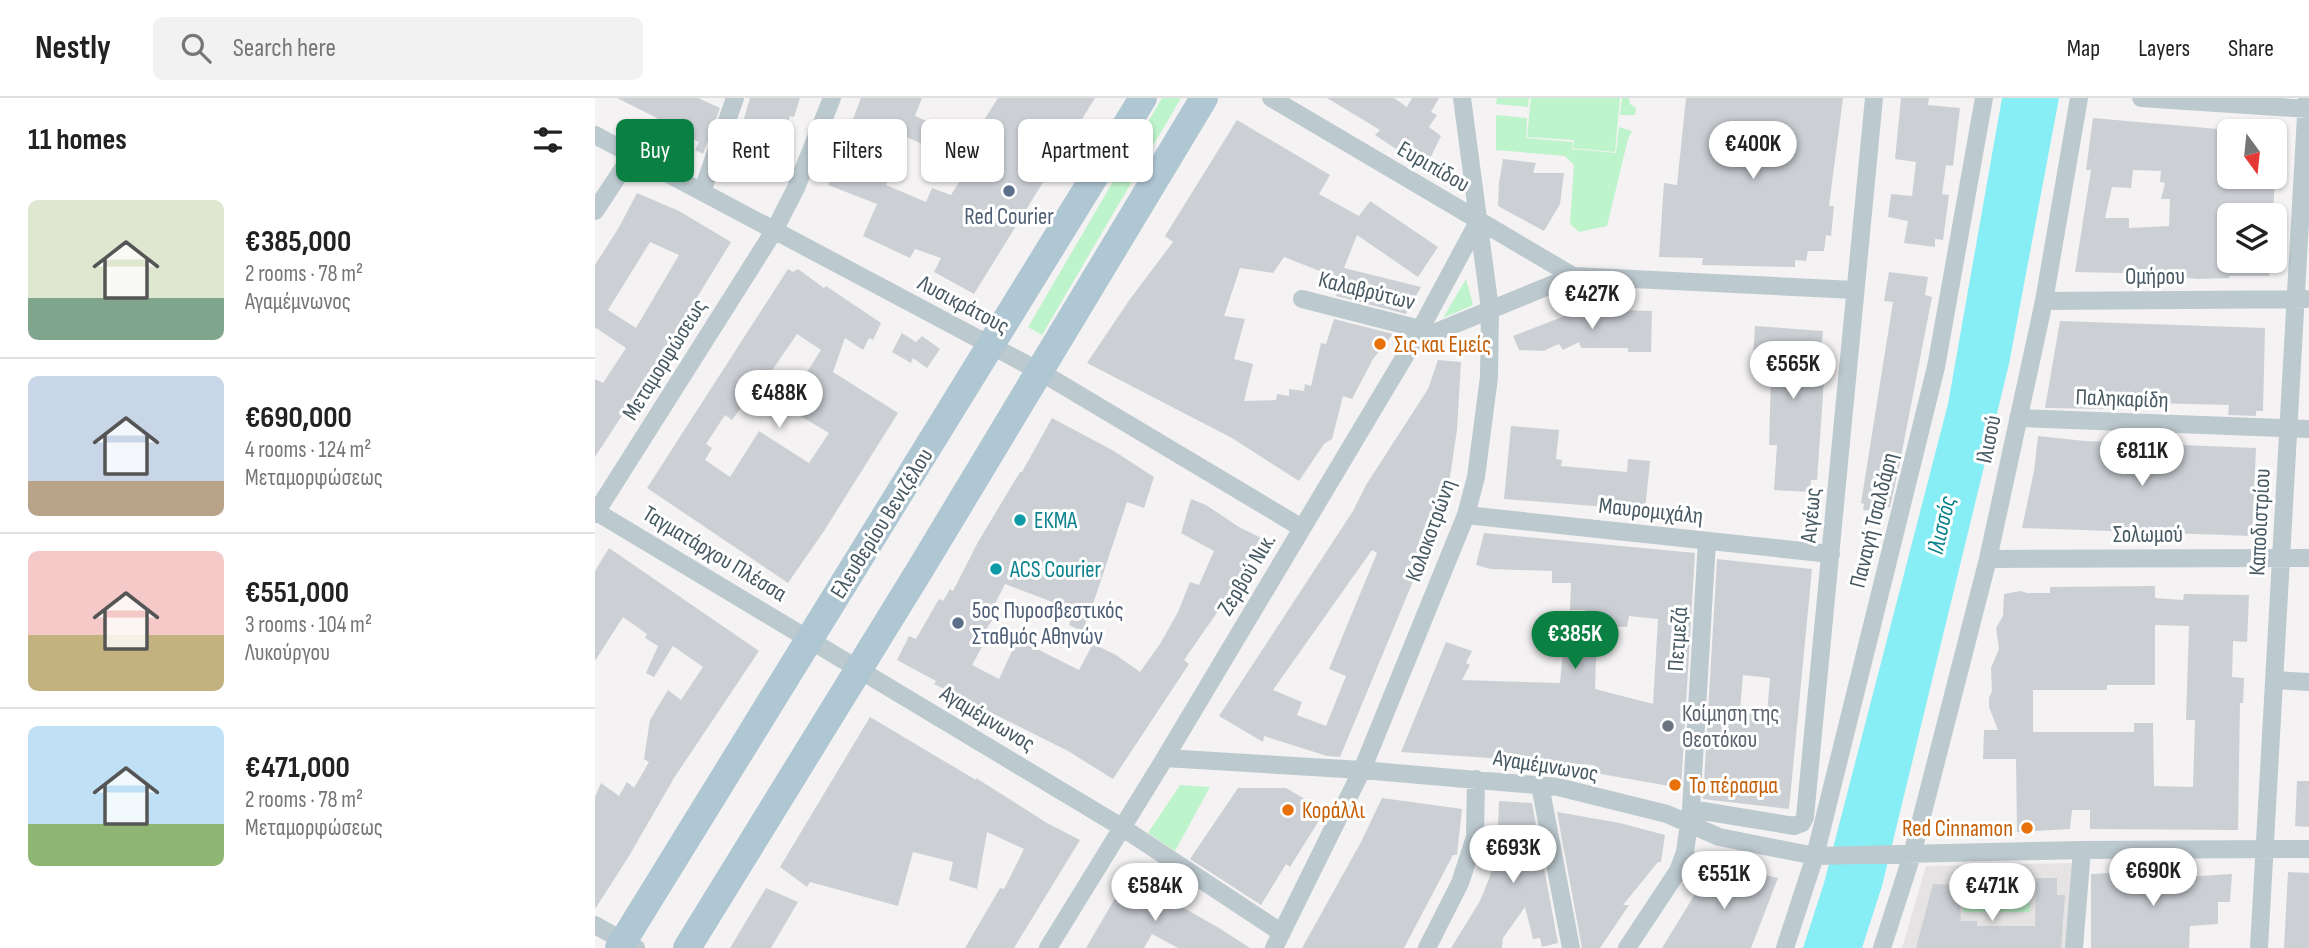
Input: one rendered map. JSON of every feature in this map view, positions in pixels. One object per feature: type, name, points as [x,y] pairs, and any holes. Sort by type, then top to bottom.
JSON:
[{"type":"main road","name":"Ελευθερίου Βενιζέλου","points":[[626,946],[809,638],[1143,98]]},
{"type":"main road","points":[[687,948],[1205,98]]},
{"type":"street","points":[[702,192],[735,98]]},
{"type":"street","name":"Μεταμορφώσεως","points":[[595,512],[774,231],[796,188],[832,98]]},
{"type":"street","name":"Ευριπίδου","points":[[1271,98],[1573,276]]},
{"type":"street","name":"Κολοκοτρώνη","points":[[1278,940],[1362,770],[1466,515],[1476,477],[1489,377],[1490,309],[1462,98]]},
{"type":"street","name":"Αιγέως","points":[[1690,816],[1794,826],[1803,821],[1874,98]]},
{"type":"street","name":"Παναγή Τσαλδάρη","points":[[1785,948],[1821,856],[1936,367],[1984,98]]},
{"type":"street","name":"Ιλισού","points":[[1882,948],[1903,855],[1988,559],[2044,301],[2079,98]]},
{"type":"street","points":[[2141,98],[2307,105]]},
{"type":"street","name":"Καποδιστρίου","points":[[2259,948],[2290,429],[2303,299],[2307,105]]},
{"type":"street","name":"Λυσικράτους","points":[[595,135],[616,146]]},
{"type":"street","points":[[595,211],[616,179]]},
{"type":"street","name":"Λυσικράτους","points":[[683,182],[1039,371],[1302,528]]},
{"type":"street","name":"Ζερβού Νικ.","points":[[1048,948],[1123,828],[1417,335],[1479,220]]},
{"type":"street","name":"Ευριπίδου","points":[[1417,335],[1573,276],[1854,290]]},
{"type":"street","name":"Καλαβρύτων","points":[[1302,299],[1417,335]]},
{"type":"street","name":"Ομήρου","points":[[2044,301],[2303,299]]},
{"type":"street","name":"Παληκαρίδη","points":[[2018,418],[2309,429]]},
{"type":"street","name":"Ταγματάρχου Πλέσσα","points":[[595,512],[809,638]]},
{"type":"street","name":"Μαυρομιχάλη","points":[[1466,515],[1831,554]]},
{"type":"street","name":"Πετμεζά","points":[[1627,948],[1678,871],[1685,852],[1690,816],[1707,541]]},
{"type":"street","name":"Σολωμού","points":[[1988,559],[2309,558]]},
{"type":"street","name":"Αγαμέμνωνος","points":[[809,638],[1123,828],[1278,940]]},
{"type":"street","points":[[2275,680],[2309,682]]},
{"type":"street","name":"Αγαμέμνωνος","points":[[1165,758],[1362,770],[1558,787],[1667,814],[1690,816],[1719,837],[1821,856],[1903,855]]},
{"type":"street","points":[[1427,948],[1461,883],[1475,837],[1476,779]]},
{"type":"street","points":[[1540,785],[1571,948]]},
{"type":"street","points":[[1903,855],[2082,850],[2309,849]]},
{"type":"street","points":[[2074,948],[2082,850]]},
{"type":"street","points":[[595,925],[626,946]]},
{"type":"shaded area","points":[[2074,863],[2068,948],[1902,948],[1926,866]]},
{"type":"green space","points":[[1162,98],[1181,98],[1153,146],[1153,119],[1150,119]]},
{"type":"green space","points":[[1497,98],[1529,98],[1528,107],[1496,104]]},
{"type":"green space","points":[[1531,98],[1620,98],[1615,152],[1573,148],[1574,140],[1527,137]]},
{"type":"green space","points":[[1622,98],[1629,98],[1630,104],[1636,108],[1635,115],[1620,115]]},
{"type":"green space","points":[[1496,115],[1527,118],[1526,138],[1573,142],[1572,149],[1616,153],[1619,127],[1632,131],[1607,226],[1579,232],[1570,224],[1574,165],[1565,156],[1496,150]]},
{"type":"green space","points":[[1113,182],[1132,182],[1042,335],[1028,327]]},
{"type":"green space","points":[[1466,279],[1473,305],[1443,318]]},
{"type":"green space","points":[[1180,785],[1210,787],[1175,851],[1148,833]]},
{"type":"green space","points":[[1963,879],[2030,879],[2030,912],[1963,912]]},
{"type":"water","name":"Ιλισσός","points":[[2002,98],[2059,98],[2009,364],[1882,886],[1862,948],[1803,948],[1824,883],[1948,404]]},
{"type":"building","points":[[617,98],[698,98],[720,108],[716,119],[708,119],[708,140],[703,154],[695,150],[699,142],[694,140],[694,119],[657,118]]},
{"type":"building","points":[[750,98],[800,98],[794,117],[790,116],[789,119],[744,119]]},
{"type":"building","points":[[861,98],[922,98],[915,116],[922,119],[921,143],[907,137],[907,119],[853,119]]},
{"type":"building","points":[[998,98],[1095,98],[1082,119],[1018,119],[1018,182],[1043,182],[974,294],[934,272],[941,258],[915,249],[910,258],[863,236],[877,204],[828,185],[829,182],[887,182],[886,185],[926,202],[932,188],[951,195],[959,182],[1004,182],[1004,119],[984,119]]},
{"type":"building","points":[[1327,98],[1394,98],[1407,107],[1412,98],[1439,98],[1431,112],[1437,115],[1429,127],[1441,136],[1429,161],[1413,152],[1411,159],[1375,135],[1380,130]]},
{"type":"building","points":[[1686,98],[1843,98],[1829,206],[1834,206],[1831,236],[1826,235],[1824,251],[1808,251],[1806,261],[1795,260],[1795,267],[1702,265],[1703,258],[1659,257],[1664,183],[1677,185]]},
{"type":"building","points":[[1901,98],[1929,98],[1928,105],[1960,108],[1953,166],[1946,165],[1942,194],[1949,195],[1943,240],[1935,239],[1935,247],[1904,243],[1908,221],[1888,217],[1891,194],[1912,196],[1916,162],[1895,159]]},
{"type":"building","points":[[2093,118],[2217,129],[2217,189],[2274,189],[2274,203],[2217,203],[2217,273],[2269,273],[2269,276],[2198,279],[2174,277],[2174,274],[2075,272],[2091,170],[2086,170]],"holes":[[[2133,170],[2161,171],[2160,182],[2165,183],[2161,199],[2170,199],[2169,226],[2129,228],[2129,218],[2105,218],[2112,187],[2131,188]]]},
{"type":"building","points":[[1237,120],[1330,175],[1319,194],[1359,216],[1370,201],[1438,247],[1418,277],[1357,235],[1344,268],[1421,287],[1406,314],[1336,296],[1340,279],[1284,257],[1273,273],[1240,268],[1224,316],[1245,319],[1234,359],[1253,364],[1244,401],[1276,400],[1277,394],[1289,396],[1289,389],[1304,391],[1305,384],[1311,386],[1321,343],[1326,344],[1334,319],[1393,334],[1373,359],[1352,399],[1343,396],[1332,439],[1324,444],[1299,481],[1232,438],[1087,363],[1173,242],[1165,236]]},
{"type":"building","points":[[1503,159],[1536,163],[1533,173],[1564,173],[1560,204],[1544,231],[1498,206]]},
{"type":"building","points":[[637,193],[679,211],[731,242],[595,457],[595,379],[603,383],[626,348],[595,329],[595,265]],"holes":[[[650,242],[679,255],[636,328],[608,310]]]},
{"type":"building","points":[[788,269],[793,272],[798,269],[881,323],[873,340],[869,338],[863,350],[845,338],[833,372],[898,413],[788,583],[647,488]],"holes":[[[797,334],[821,350],[785,407],[829,433],[809,463],[759,431],[730,477],[705,460],[712,448],[706,444],[725,415],[732,420],[759,383],[762,385]]]},
{"type":"building","points":[[1889,272],[1928,277],[1925,295],[1932,297],[1899,467],[1890,507],[1886,512],[1863,510],[1864,504],[1861,503],[1893,302],[1884,301]]},
{"type":"building","points":[[1583,309],[1652,311],[1651,352],[1628,352],[1628,348],[1581,348],[1579,342],[1563,350],[1559,344],[1543,351],[1519,350],[1513,336]]},
{"type":"building","points":[[2060,321],[2265,328],[2263,411],[2256,411],[2256,416],[2228,415],[2229,405],[2112,402],[2112,409],[2045,408]]},
{"type":"building","points":[[1755,326],[1823,331],[1821,352],[1826,352],[1817,480],[1811,480],[1810,492],[1774,490],[1777,445],[1769,445],[1771,376],[1752,375]]},
{"type":"building","points":[[902,333],[916,342],[922,336],[940,349],[927,368],[913,358],[911,363],[892,352]]},
{"type":"building","points":[[1438,360],[1461,362],[1457,430],[1450,477],[1431,538],[1340,757],[1327,756],[1264,736],[1263,742],[1219,716],[1353,511],[1366,485],[1428,389]],"holes":[[[1372,550],[1377,553],[1329,669],[1346,676],[1326,726],[1297,715],[1302,702],[1273,690]]]},
{"type":"building","points":[[1052,418],[1114,451],[1154,477],[1144,508],[1127,502],[1082,631],[1069,625],[1074,610],[1005,584],[991,612],[996,614],[977,644],[982,647],[972,665],[999,679],[1020,634],[1036,641],[1033,647],[1079,670],[1093,644],[1116,655],[1140,672],[1178,612],[1190,582],[1199,585],[1214,551],[1181,533],[1191,499],[1263,539],[1237,584],[1184,660],[1189,664],[1113,779],[1068,751],[934,684],[936,681],[897,660],[909,636],[916,639],[939,599],[943,601],[950,589],[953,591],[978,542]]},
{"type":"building","points":[[1511,426],[1559,430],[1556,459],[1562,460],[1561,466],[1627,472],[1628,459],[1650,461],[1645,510],[1504,499]]},
{"type":"building","points":[[2038,436],[2085,441],[2256,448],[2252,536],[2022,528]]},
{"type":"building","points":[[1484,533],[1695,553],[1681,788],[1595,773],[1594,765],[1401,752],[1446,642],[1472,651],[1466,663],[1470,665],[1462,680],[1560,683],[1563,651],[1596,657],[1595,689],[1653,704],[1658,619],[1629,616],[1627,627],[1585,626],[1585,610],[1570,610],[1571,583],[1552,583],[1552,571],[1491,569],[1476,565]]},
{"type":"building","points":[[609,548],[759,651],[674,778],[595,909],[595,797],[601,783],[619,796],[627,782],[634,788],[649,762],[644,759],[650,720],[668,690],[681,700],[703,667],[673,646],[654,677],[646,673],[658,646],[645,638],[647,634],[623,617],[595,661],[595,571]]},
{"type":"building","points":[[1717,559],[1812,569],[1789,809],[1703,799]],"holes":[[[1743,675],[1770,678],[1767,713],[1740,710]]]},
{"type":"building","points":[[2155,586],[2155,598],[2183,600],[2184,594],[2249,595],[2247,642],[2233,641],[2232,677],[2244,678],[2243,703],[2240,703],[2238,830],[2090,829],[2090,810],[2072,810],[2070,829],[2017,832],[2016,759],[1983,759],[1984,730],[1998,730],[1989,707],[1992,691],[1991,668],[1999,649],[1996,628],[2003,616],[2004,594],[2020,591],[2050,593],[2050,587]],"holes":[[[2155,625],[2189,626],[2186,720],[2195,720],[2193,787],[2154,786],[2153,723],[2134,723],[2134,732],[2033,732],[2033,690],[2107,690],[2107,685],[2155,685]]]},
{"type":"building","points":[[870,717],[1080,840],[1014,948],[965,948],[1000,888],[1004,889],[1024,849],[987,832],[977,889],[949,880],[953,862],[913,852],[898,906],[810,882],[807,887],[780,867]]},
{"type":"building","points":[[2297,781],[2309,781],[2309,827],[2295,826]]},
{"type":"building","points":[[1238,788],[1286,788],[1325,811],[1290,867],[1286,864],[1261,905],[1190,859]]},
{"type":"building","points":[[1382,798],[1462,809],[1457,855],[1453,855],[1404,948],[1302,948],[1361,842]]},
{"type":"building","points":[[1499,801],[1532,803],[1558,943],[1542,947],[1540,938],[1533,939],[1525,907],[1503,938],[1502,948],[1451,948],[1480,901],[1489,879],[1497,850]]},
{"type":"building","points":[[1557,812],[1620,823],[1665,835],[1661,862],[1658,862],[1623,905],[1629,905],[1600,948],[1582,948]]},
{"type":"building","points":[[1714,863],[1778,878],[1751,948],[1662,948]]},
{"type":"building","points":[[2169,870],[2169,878],[2232,874],[2230,902],[2218,902],[2218,924],[2190,926],[2189,948],[2091,948],[2091,874]]},
{"type":"building","points":[[2288,872],[2309,873],[2309,948],[2284,948]]},
{"type":"building","points":[[1128,876],[1250,948],[1178,948],[1152,934],[1144,948],[1086,948]]},
{"type":"building","points":[[2036,878],[2057,878],[2057,895],[2065,895],[2061,948],[1916,948],[1933,884],[1957,885],[1956,903],[1960,903],[1961,921],[1977,921],[1977,926],[2035,926]]},
{"type":"building","points":[[766,888],[798,902],[771,948],[730,948]]},
{"type":"place","name":"Red Courier","points":[[1009,191]]},
{"type":"place","name":"Σις και Εμείς","points":[[1380,344]]},
{"type":"place","name":"ΕΚΜΑ","points":[[1020,520]]},
{"type":"place","name":"ACS Courier","points":[[996,569]]},
{"type":"place","name":"5ος Πυροσβεστικός Σταθμός Αθηνών","points":[[958,623]]},
{"type":"place","name":"Κοίμηση της Θεοτόκου","points":[[1668,726]]},
{"type":"place","name":"Το πέρασμα","points":[[1675,785]]},
{"type":"place","name":"Κοράλλι","points":[[1288,810]]},
{"type":"place","name":"Red Cinnamon","points":[[2027,828]]}]
